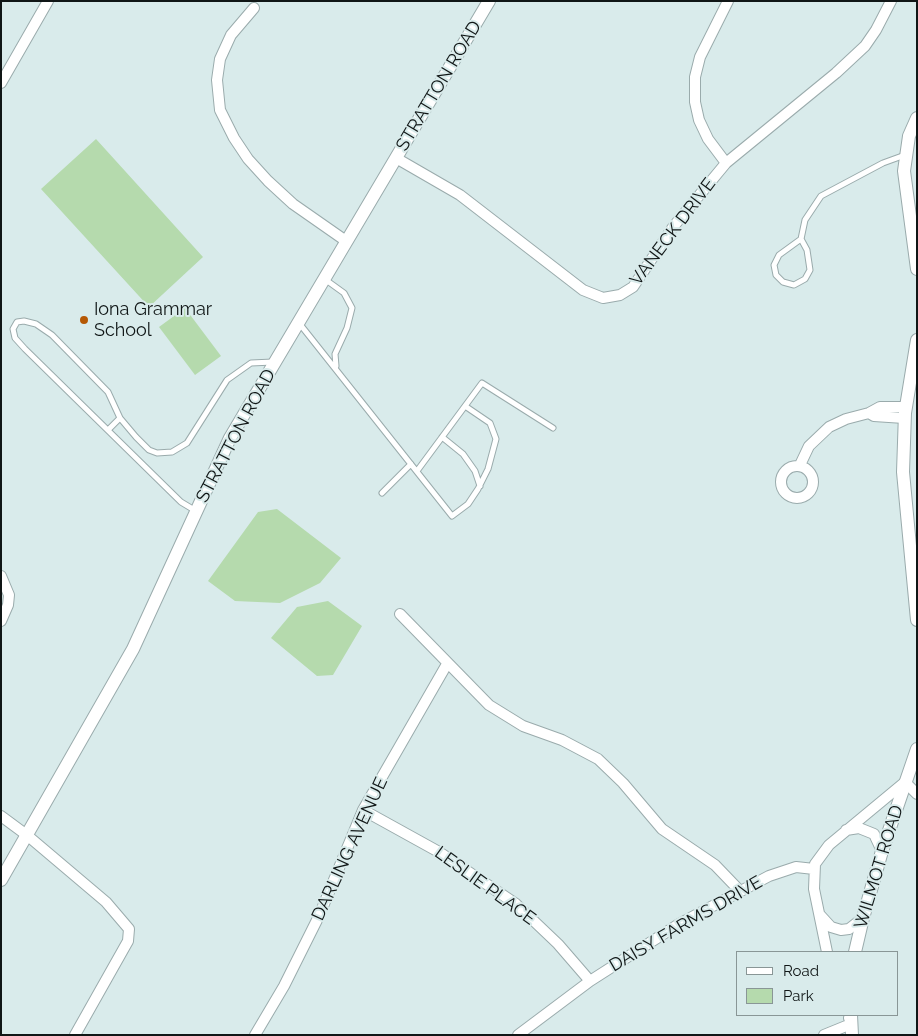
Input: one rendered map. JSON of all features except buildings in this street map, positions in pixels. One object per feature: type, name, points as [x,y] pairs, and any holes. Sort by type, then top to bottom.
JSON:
[{"type":"street","points":[[1,83],[48,1]]},
{"type":"street","name":"STRATTON ROAD","points":[[1,880],[28,836],[133,650],[230,438],[489,1]]},
{"type":"street","points":[[726,163],[708,139],[699,120],[695,78],[700,57],[728,1]]},
{"type":"street","name":"VANECK DRIVE","points":[[396,158],[460,195],[583,290],[604,298],[620,296],[633,287],[673,227],[726,163],[836,73],[865,46],[876,30],[891,1]]},
{"type":"street","points":[[254,8],[231,35],[220,60],[218,80],[220,110],[234,138],[248,159],[268,181],[293,204],[346,241]]},
{"type":"street","points":[[917,118],[909,136],[904,171],[917,269]]},
{"type":"street","points":[[917,340],[905,412],[903,472],[917,620]]},
{"type":"street","points":[[800,466],[806,449],[820,434],[846,419],[869,413],[874,416],[905,412]]},
{"type":"street","points":[[1,576],[9,595],[8,604],[1,621]]},
{"type":"street","points":[[400,614],[489,705],[506,717],[576,746],[603,763],[662,829],[715,865],[740,891]]},
{"type":"street","name":"DARLING AVENUE","points":[[255,1035],[284,986],[319,916],[363,810],[447,664]]},
{"type":"street","name":"WILMOT ROAD","points":[[855,951],[862,918],[882,851],[917,749]]},
{"type":"street","points":[[905,782],[917,794]]},
{"type":"street","name":"WILMOT ROAD","points":[[814,869],[821,854],[846,830],[905,782]]},
{"type":"street","name":"LESLIE PLACE","points":[[363,810],[439,852],[516,904],[558,944],[590,981]]},
{"type":"street","points":[[1,816],[28,836],[106,902],[125,923],[130,935],[75,1035]]},
{"type":"street","points":[[846,830],[858,828],[874,834],[882,851]]},
{"type":"street","name":"DAISY FARMS DRIVE","points":[[518,1035],[590,981],[679,924],[740,891],[788,869],[814,869]]},
{"type":"street","points":[[814,869],[819,914],[827,951]]},
{"type":"street","points":[[819,914],[831,927],[841,930],[848,929],[862,918]]},
{"type":"street","points":[[824,1035],[850,1022]]},
{"type":"lane","points":[[800,239],[807,250],[810,270],[805,279],[794,285],[783,282],[776,275],[774,265],[779,255],[800,239],[806,220],[821,196],[883,163],[906,155]]},
{"type":"lane","points":[[324,278],[344,293],[352,308],[347,328],[335,354],[336,367]]},
{"type":"lane","points":[[196,511],[181,502],[15,338],[13,329],[17,322],[24,321],[36,324],[52,335],[108,392],[120,418],[149,450],[157,454],[172,452],[187,442],[194,434],[211,402],[227,380],[251,363],[274,362]]},
{"type":"lane","points":[[298,322],[336,367],[452,516],[468,504],[480,486],[488,469],[496,439],[490,423],[465,406]]},
{"type":"lane","points":[[417,471],[482,383],[553,428]]},
{"type":"lane","points":[[108,430],[120,418]]},
{"type":"lane","points":[[442,437],[463,454],[475,471],[480,486]]},
{"type":"lane","points":[[382,493],[411,464]]},
{"type":"green space","points":[[96,139],[203,257],[149,307],[41,189]]},
{"type":"green space","points":[[185,308],[221,356],[195,375],[159,327]]},
{"type":"green space","points":[[277,509],[341,558],[320,583],[280,603],[235,601],[208,581],[258,512]]},
{"type":"green space","points":[[328,601],[362,626],[333,675],[317,676],[271,638],[297,607]]},
{"type":"place","name":"Iona Grammar School","points":[[84,320]]}]
